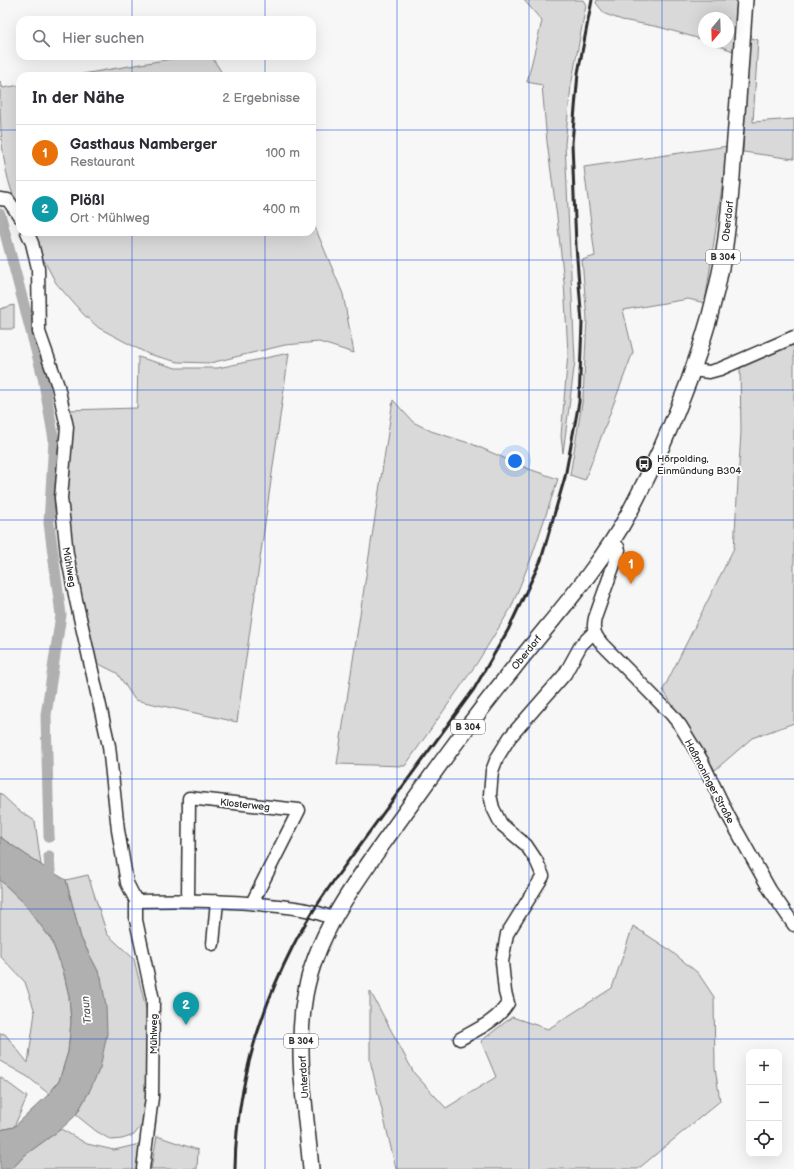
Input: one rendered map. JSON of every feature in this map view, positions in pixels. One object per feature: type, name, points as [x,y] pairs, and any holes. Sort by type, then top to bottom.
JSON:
[{"type":"main road","name":"Oberdorf","points":[[334,919],[343,902],[373,857],[466,728],[511,670],[590,574],[628,514],[675,416],[708,320],[723,258],[731,191],[745,0]]},
{"type":"main road","name":"Unterdorf","points":[[311,1169],[302,1059],[303,1012],[305,993],[310,974],[317,953],[334,919]]},
{"type":"street","points":[[4,199],[16,212]]},
{"type":"street","name":"Mühlweg","points":[[29,236],[38,268],[39,332],[58,386],[67,427],[61,498],[67,554],[109,746],[118,830],[127,883],[136,901],[136,920],[153,1000],[152,1097],[143,1169]]},
{"type":"street","points":[[692,370],[710,372],[720,369],[794,337]]},
{"type":"street","points":[[460,1040],[502,1013],[508,1003],[505,992],[502,962],[507,934],[543,876],[536,860],[526,845],[501,824],[493,808],[490,795],[492,771],[497,758],[510,737],[564,674],[581,645],[594,632],[595,618],[619,550],[618,547],[611,542]]},
{"type":"street","name":"Haßmoninger Straße","points":[[594,632],[603,645],[680,725],[702,760],[729,817],[770,890],[794,926]]},
{"type":"street","name":"Klosterweg","points":[[188,900],[189,798],[299,810],[252,903]]},
{"type":"street","points":[[136,901],[188,900],[252,903],[301,908],[324,914],[334,919]]},
{"type":"street","points":[[213,944],[218,901]]},
{"type":"shaded area","points":[[524,0],[583,0],[586,5],[571,86],[565,144],[575,361],[563,453],[561,436],[568,353],[564,282],[547,142],[542,85],[527,82],[542,21]]},
{"type":"shaded area","points":[[597,0],[737,0],[734,38],[734,12],[698,12],[698,38],[659,27],[622,20],[605,14],[596,3]]},
{"type":"shaded area","points":[[749,37],[758,40],[753,122],[794,119],[794,159],[743,152]]},
{"type":"shaded area","points":[[725,48],[733,48],[733,51]]},
{"type":"shaded area","points":[[165,60],[214,60],[221,72],[94,72]]},
{"type":"shaded area","points":[[0,81],[3,88],[16,86],[16,202],[8,180],[2,148]]},
{"type":"shaded area","points":[[728,146],[705,303],[688,299],[623,310],[633,352],[585,480],[570,475],[583,397],[587,319],[582,260],[595,256],[584,167]]},
{"type":"shaded area","points":[[316,230],[343,294],[354,353],[319,342],[285,345],[210,363],[178,362],[148,354],[99,328],[84,315],[56,283],[32,236],[316,236]]},
{"type":"shaded area","points":[[14,305],[14,329],[0,329],[0,309]]},
{"type":"shaded area","points":[[794,342],[794,723],[752,738],[715,770],[663,690],[734,548],[741,432],[740,365]]},
{"type":"shaded area","points":[[289,353],[237,722],[135,700],[117,673],[93,661],[69,538],[66,497],[68,410],[137,408],[138,357],[176,368],[218,368]]},
{"type":"shaded area","points":[[393,400],[413,422],[431,431],[472,444],[529,469],[558,479],[532,556],[511,608],[477,663],[405,766],[337,764]]},
{"type":"shaded area","points":[[0,793],[17,809],[35,821],[41,865],[0,837]]},
{"type":"shaded area","points":[[88,875],[107,934],[134,959],[147,1013],[149,1071],[144,1122],[134,1135],[122,1139],[111,1140],[96,1131],[76,1115],[89,1092],[101,977],[81,938],[66,880]]},
{"type":"shaded area","points":[[0,880],[23,902],[51,939],[63,970],[69,996],[71,1022],[68,1052],[59,1081],[49,1094],[28,1077],[0,1061],[0,1033],[5,1034],[28,1063],[35,1012],[25,982],[0,956]]},
{"type":"shaded area","points":[[633,926],[667,948],[698,973],[714,997],[715,1067],[720,1101],[638,1169],[396,1169],[370,1060],[370,991],[414,1073],[446,1108],[496,1077],[481,1041],[512,1017],[548,1029],[612,988]]},
{"type":"shaded area","points":[[0,1077],[27,1097],[14,1127],[0,1130]]},
{"type":"shaded area","points":[[61,1129],[87,1144],[114,1150],[144,1143],[141,1169],[12,1169],[25,1155]]},
{"type":"shaded area","points":[[157,1136],[198,1150],[197,1169],[151,1169]]},
{"type":"water","name":"Traun","points":[[0,837],[66,880],[81,938],[101,977],[106,1006],[107,1034],[100,1068],[76,1115],[61,1129],[25,1155],[12,1169],[0,1169],[0,1130],[14,1127],[49,1094],[59,1081],[68,1052],[71,1022],[69,996],[63,970],[51,939],[23,902],[0,880]]},
{"type":"waterway","points":[[0,214],[43,377],[54,440],[49,523],[61,615],[46,715],[49,837]]},
{"type":"waterway","points":[[49,856],[51,885]]},
{"type":"railway","points":[[235,1169],[236,1140],[240,1111],[251,1054],[269,999],[293,946],[329,887],[474,689],[508,630],[541,560],[565,477],[579,402],[582,323],[576,246],[572,143],[578,73],[592,0]]},
{"type":"place","name":"Hörpolding, Einmündung B304","points":[[644,464]]},
{"type":"place","name":"Gasthaus Namberger","points":[[631,584]]},
{"type":"place","name":"Plößl","points":[[186,1025]]}]
